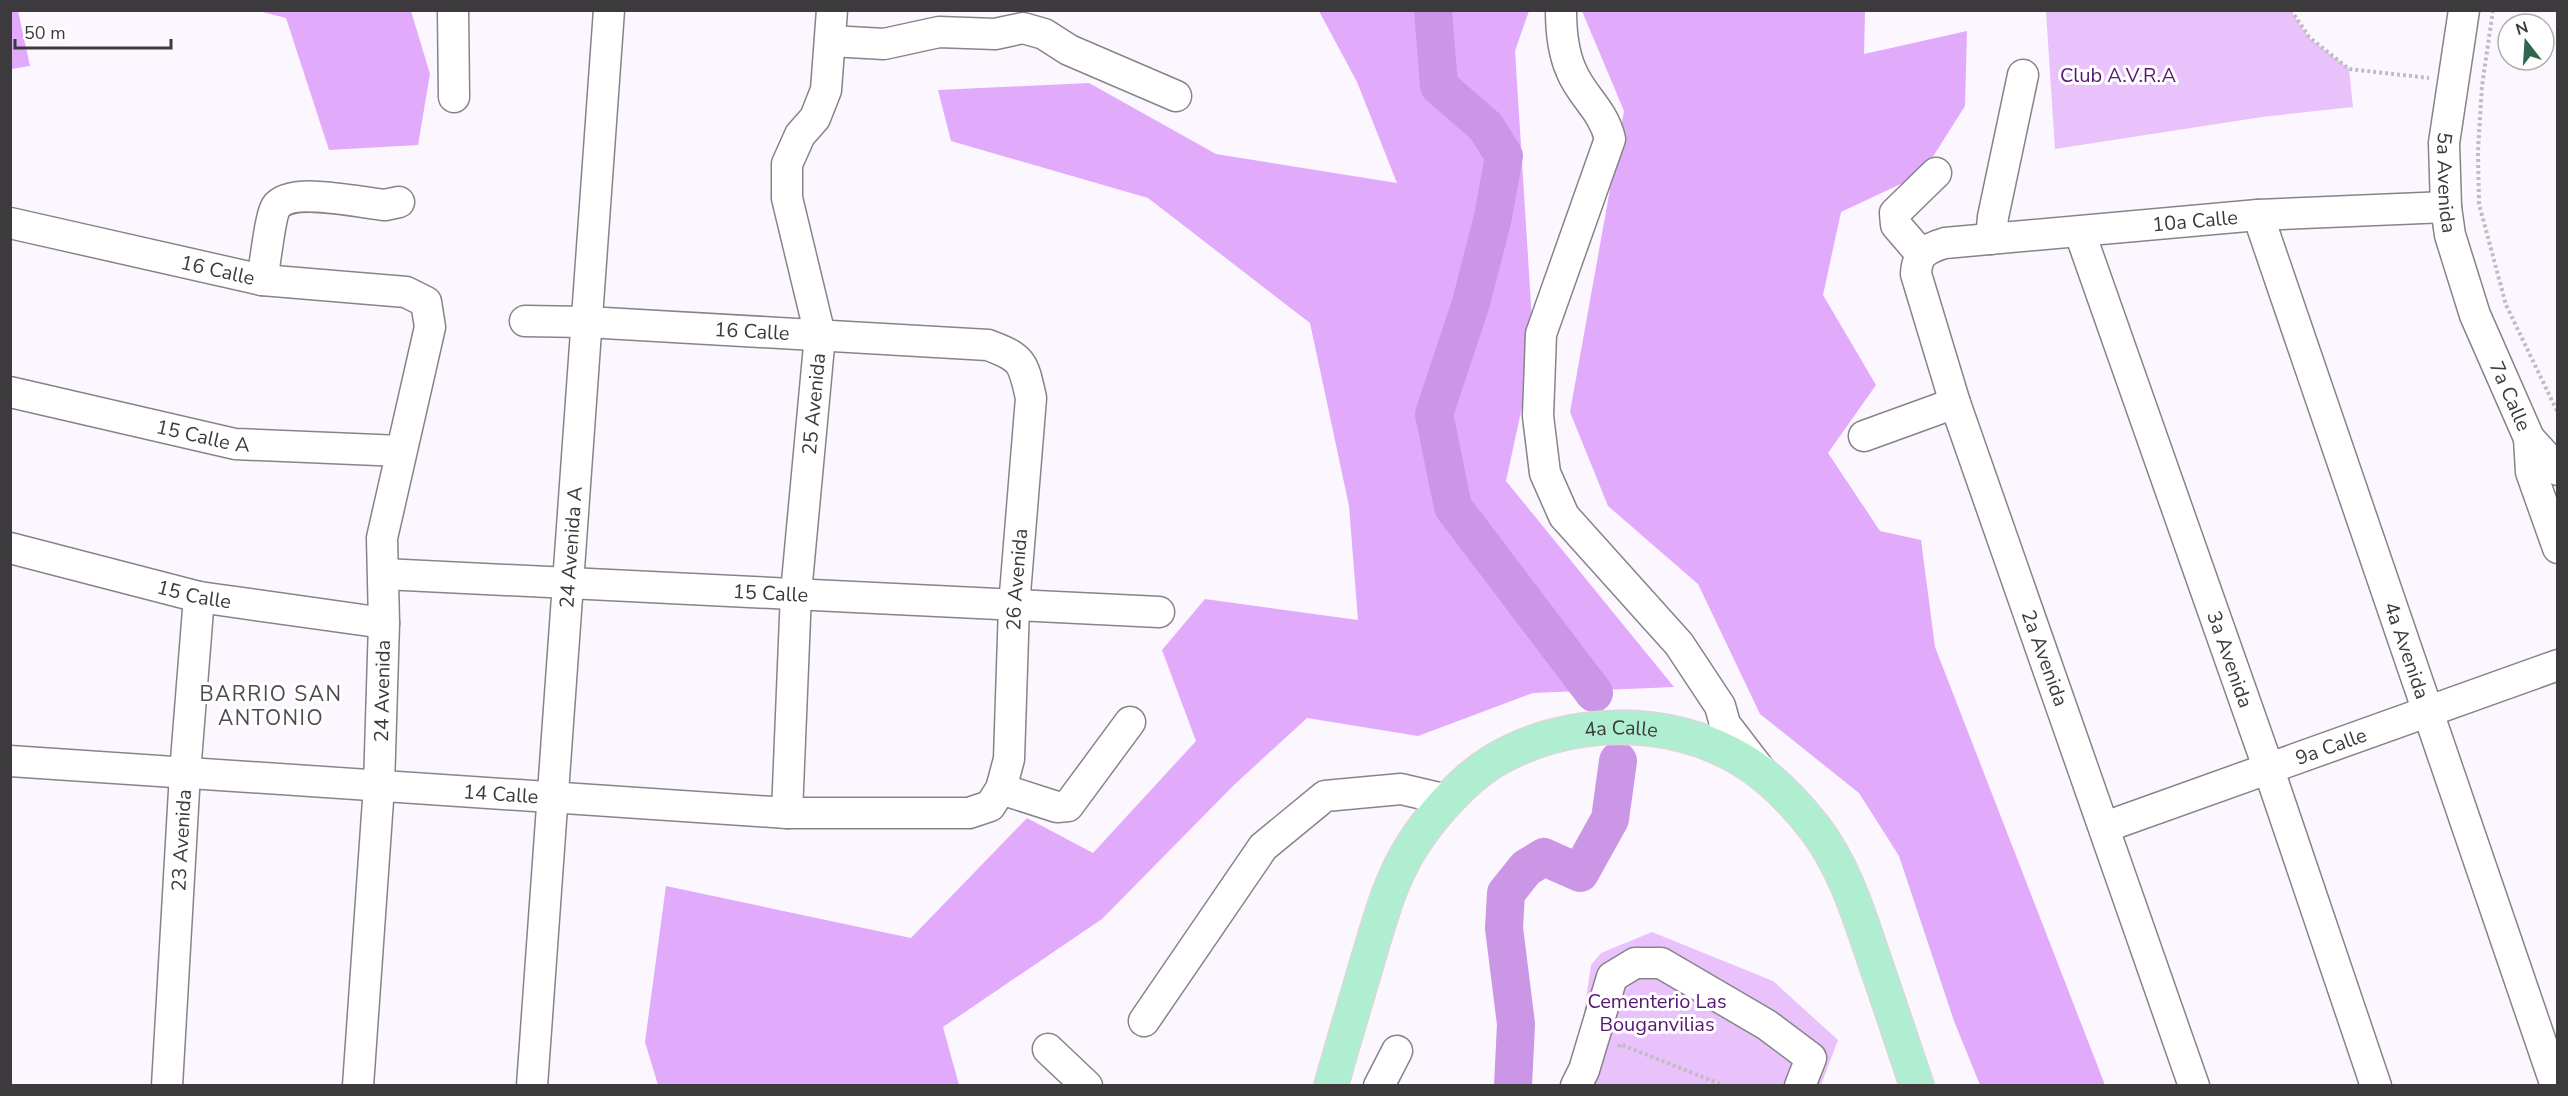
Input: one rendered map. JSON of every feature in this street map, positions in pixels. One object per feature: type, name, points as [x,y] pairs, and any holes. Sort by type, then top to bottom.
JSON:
[{"type":"main road","name":"4a Calle","points":[[1331,1086],[1394,880],[1422,831],[1448,800],[1491,762],[1534,741],[1561,733],[1624,727],[1657,730],[1714,747],[1743,760],[1764,774],[1814,827],[1834,860],[1856,906],[1917,1086]]},
{"type":"street","points":[[453,10],[454,97]]},
{"type":"street","name":"24 Avenida A","points":[[531,1086],[554,796],[609,10]]},
{"type":"street","name":"25 Avenida","points":[[787,813],[796,593],[820,335],[787,198],[787,164],[800,135],[815,118],[826,90],[832,10]]},
{"type":"street","points":[[1561,10],[1561,30],[1571,72],[1600,112],[1610,139],[1541,334],[1538,416],[1545,473],[1564,516],[1679,644],[1719,706],[1725,724],[1764,774]]},
{"type":"street","name":"5a Avenida","points":[[2464,10],[2444,143],[2446,207],[2457,262],[2475,315]]},
{"type":"street","points":[[831,41],[884,44],[939,32],[995,34],[1023,28],[1044,34],[1069,50],[1176,96]]},
{"type":"street","points":[[1991,239],[1993,217],[2022,75]]},
{"type":"street","points":[[1933,249],[1896,225],[1895,213],[1936,173]]},
{"type":"street","points":[[262,280],[275,208],[284,199],[299,195],[385,206],[399,202]]},
{"type":"street","name":"10a Calle","points":[[1933,249],[1991,239],[2080,233],[2258,215],[2446,207]]},
{"type":"street","name":"4a Avenida","points":[[2258,215],[2556,1086]]},
{"type":"street","name":"16 Calle","points":[[10,223],[262,280],[406,292],[426,302]]},
{"type":"street","name":"3a Avenida","points":[[2080,233],[2268,767],[2376,1086]]},
{"type":"street","name":"2a Avenida","points":[[1933,249],[1917,261],[1916,274],[1955,403],[2194,1086]]},
{"type":"street","name":"24 Avenida","points":[[358,1086],[379,786],[384,623],[382,538],[430,327],[426,302]]},
{"type":"street","name":"7a Calle","points":[[2475,315],[2529,438],[2558,470]]},
{"type":"street","name":"16 Calle","points":[[525,321],[587,322],[988,345],[1013,354]]},
{"type":"street","name":"26 Avenida","points":[[995,797],[1009,759],[1014,606],[1031,398],[1024,369],[1013,354]]},
{"type":"street","name":"15 Calle A","points":[[10,392],[235,444],[400,452]]},
{"type":"street","points":[[1864,436],[1955,403]]},
{"type":"street","points":[[2529,438],[2531,472],[2558,548]]},
{"type":"street","name":"15 Calle","points":[[10,548],[199,597],[384,623]]},
{"type":"street","name":"15 Calle","points":[[384,574],[1159,612]]},
{"type":"street","name":"23 Avenida","points":[[167,1086],[185,773],[199,597]]},
{"type":"street","name":"9a Calle","points":[[2105,827],[2558,665]]},
{"type":"street","points":[[995,797],[1057,807],[1068,806],[1130,722]]},
{"type":"street","name":"14 Calle","points":[[10,761],[787,813],[969,813],[995,797]]},
{"type":"street","points":[[1144,1021],[1263,847],[1325,796],[1401,789],[1448,800]]},
{"type":"street","points":[[1576,1086],[1584,1070],[1612,977],[1635,963],[1661,963],[1802,1048],[1811,1058],[1800,1086]]},
{"type":"street","points":[[1048,1049],[1087,1086]]},
{"type":"street","points":[[1379,1086],[1397,1051]]},
{"type":"path","points":[[2291,10],[2309,38],[2349,69],[2452,79]]},
{"type":"path","points":[[2493,10],[2482,86],[2478,151],[2479,204],[2505,305],[2558,412]]},
{"type":"path","points":[[1616,1054],[1620,1044],[1725,1086]]},
{"type":"green space","name":"Club A.V.R.A","points":[[2049,10],[2291,11],[2309,38],[2349,69],[2353,107],[2262,117],[2055,149],[2046,12]]},
{"type":"green space","name":"Cementerio Las Bouganvilias","points":[[1652,932],[1773,981],[1838,1040],[1821,1085],[1565,1086],[1577,1060],[1591,965],[1601,953]]},
{"type":"shaded area","points":[[11,10],[18,11],[30,66],[11,69]]},
{"type":"shaded area","points":[[259,11],[411,11],[430,74],[418,145],[329,150],[286,18]]},
{"type":"shaded area","points":[[1319,11],[1529,11],[1515,51],[1534,352],[1506,481],[1674,687],[1533,693],[1418,736],[1307,718],[1234,785],[1102,919],[943,1027],[959,1085],[658,1085],[645,1042],[666,886],[911,938],[1027,818],[1093,853],[1196,741],[1162,650],[1205,599],[1358,620],[1349,506],[1310,323],[1148,198],[951,141],[938,90],[1089,83],[1216,154],[1397,183],[1357,82]]},
{"type":"shaded area","points":[[1582,11],[1865,11],[1864,54],[1967,31],[1965,106],[1922,174],[1841,212],[1823,295],[1876,385],[1828,453],[1880,531],[1921,540],[1935,647],[2105,1085],[1980,1085],[1954,1021],[1899,856],[1859,793],[1760,714],[1698,584],[1608,506],[1570,412],[1624,111]]},
{"type":"waterway","points":[[1433,10],[1439,86],[1486,127],[1504,156],[1493,217],[1471,303],[1434,414],[1453,507],[1594,693]]},
{"type":"waterway","points":[[1513,1086],[1516,1024],[1504,928],[1506,893],[1526,868],[1544,857],[1580,873],[1610,819],[1618,761]]},
{"type":"district","name":"BARRIO SAN ANTONIO","points":[[271,706]]}]
